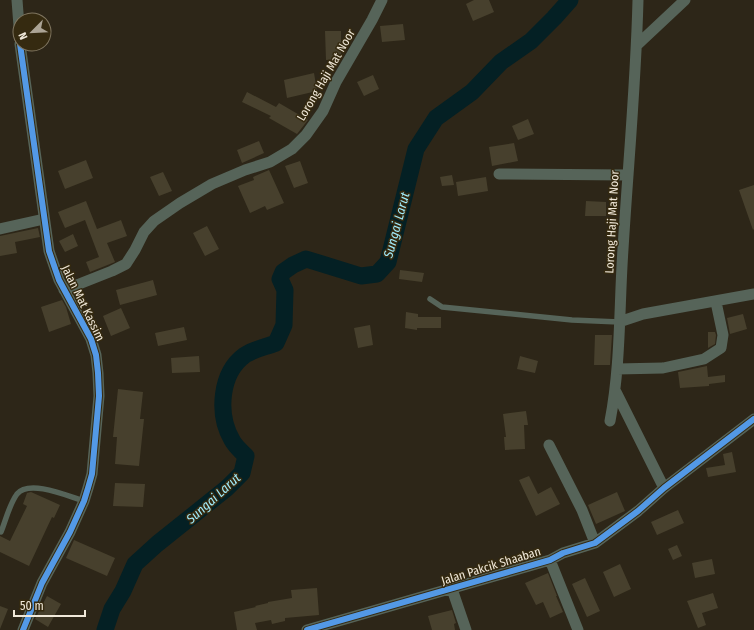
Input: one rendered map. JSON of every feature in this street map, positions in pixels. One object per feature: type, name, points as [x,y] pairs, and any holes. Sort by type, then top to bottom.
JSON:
[{"type":"street","points":[[17,0],[18,12]]},
{"type":"street","name":"Lorong Haji Mat Noor","points":[[64,290],[126,264],[144,232],[154,221],[180,203],[212,184],[245,170],[270,162],[292,149],[306,135],[323,111],[336,82],[382,0]]},
{"type":"street","name":"Lorong Haji Mat Noor","points":[[610,421],[616,392],[627,175],[637,45],[638,0]]},
{"type":"street","points":[[637,45],[685,0]]},
{"type":"street","name":"Jalan Mat Kassim","points":[[21,52],[49,251],[58,280],[90,339],[96,355],[99,396],[92,474],[84,501],[70,532],[42,583],[23,630]]},
{"type":"street","points":[[499,174],[627,175]]},
{"type":"street","points":[[0,229],[44,219]]},
{"type":"street","points":[[619,322],[643,314],[754,294]]},
{"type":"street","points":[[617,369],[663,368],[704,359],[721,348],[724,335],[716,302]]},
{"type":"street","points":[[616,392],[664,488]]},
{"type":"street","name":"Jalan Pakcik Shaaban","points":[[307,630],[550,560],[595,542],[638,511],[664,488],[754,419]]},
{"type":"street","points":[[549,445],[582,510],[595,542]]},
{"type":"street","points":[[550,560],[578,630]]},
{"type":"street","points":[[452,589],[466,630]]},
{"type":"lane","points":[[430,299],[442,307],[572,320],[619,322]]},
{"type":"lane","points":[[1,532],[12,501],[22,489],[37,487],[84,501]]},
{"type":"building","points":[[474,0],[489,0],[494,12],[473,21],[466,4]]},
{"type":"building","points":[[403,24],[405,40],[382,42],[380,26]]},
{"type":"building","points":[[325,31],[341,31],[341,59],[326,60]]},
{"type":"building","points":[[314,73],[317,91],[287,98],[284,80]]},
{"type":"building","points":[[373,75],[379,89],[364,96],[357,82]]},
{"type":"building","points":[[247,92],[276,107],[279,103],[308,120],[297,134],[269,118],[271,116],[242,102]]},
{"type":"building","points":[[528,119],[534,134],[518,140],[512,126]]},
{"type":"building","points":[[259,141],[264,153],[242,163],[237,150]]},
{"type":"building","points":[[514,143],[518,161],[492,166],[489,147]]},
{"type":"building","points":[[86,160],[93,178],[65,189],[58,171]]},
{"type":"building","points":[[300,161],[308,183],[294,188],[285,166]]},
{"type":"building","points":[[269,170],[284,203],[267,210],[265,206],[250,213],[238,186],[254,180],[253,177]]},
{"type":"building","points":[[163,172],[172,191],[159,196],[150,177]]},
{"type":"building","points":[[452,175],[454,185],[442,186],[440,177]]},
{"type":"building","points":[[486,177],[488,191],[458,196],[456,182]]},
{"type":"building","points":[[754,185],[754,229],[753,230],[739,190]]},
{"type":"building","points":[[86,201],[97,229],[121,220],[127,236],[107,243],[115,262],[90,272],[86,262],[99,257],[85,220],[65,228],[58,212]]},
{"type":"building","points":[[586,201],[606,202],[606,216],[585,216]]},
{"type":"building","points":[[207,226],[219,249],[205,256],[193,233]]},
{"type":"building","points":[[38,228],[40,237],[15,242],[17,253],[0,256],[0,236]]},
{"type":"building","points":[[73,234],[78,246],[65,252],[59,241]]},
{"type":"building","points":[[400,270],[424,273],[422,282],[399,279]]},
{"type":"building","points":[[153,280],[157,295],[120,305],[116,290]]},
{"type":"building","points":[[62,300],[66,307],[71,324],[49,332],[41,307]]},
{"type":"building","points":[[121,308],[130,328],[111,336],[103,316]]},
{"type":"building","points":[[406,312],[418,314],[418,317],[441,317],[441,328],[417,328],[417,330],[405,328]]},
{"type":"building","points":[[743,314],[747,329],[730,334],[727,318]]},
{"type":"building","points":[[370,325],[373,345],[358,348],[354,328]]},
{"type":"building","points":[[184,327],[187,340],[158,346],[155,333]]},
{"type":"building","points":[[708,332],[715,332],[716,335],[715,344],[708,348]]},
{"type":"building","points":[[595,335],[612,335],[610,365],[594,365]]},
{"type":"building","points":[[199,356],[200,372],[172,373],[171,358]]},
{"type":"building","points":[[520,356],[538,361],[535,373],[517,369]]},
{"type":"building","points":[[707,366],[708,377],[725,375],[725,382],[709,384],[709,386],[680,388],[678,372]]},
{"type":"building","points":[[118,389],[143,392],[140,419],[144,419],[139,466],[115,464],[117,437],[113,437]]},
{"type":"building","points":[[526,411],[528,425],[524,425],[525,449],[505,450],[504,437],[506,437],[503,414]]},
{"type":"building","points":[[732,452],[736,472],[708,477],[706,468],[725,465],[723,454]]},
{"type":"building","points":[[529,476],[538,494],[551,487],[560,504],[536,516],[519,480]]},
{"type":"building","points":[[115,483],[145,484],[143,507],[113,506]]},
{"type":"building","points":[[31,492],[60,505],[54,518],[52,517],[29,566],[0,552],[0,536],[10,541],[27,506],[23,504],[27,493]]},
{"type":"building","points":[[617,492],[625,511],[596,524],[588,505]]},
{"type":"building","points":[[678,510],[684,523],[657,535],[651,522]]},
{"type":"building","points":[[74,540],[115,558],[107,576],[66,558]]},
{"type":"building","points":[[677,545],[682,556],[673,560],[668,549]]},
{"type":"building","points":[[712,559],[715,574],[695,578],[692,563]]},
{"type":"building","points":[[620,564],[631,589],[614,597],[603,572]]},
{"type":"building","points":[[548,573],[563,612],[550,618],[543,602],[536,605],[525,583]]},
{"type":"building","points":[[585,578],[600,611],[587,617],[572,584]]},
{"type":"building","points":[[317,588],[319,615],[285,618],[285,621],[272,624],[271,620],[255,623],[257,630],[237,630],[234,612],[256,607],[255,606],[268,602],[292,598],[291,590]]},
{"type":"building","points":[[713,593],[718,608],[702,613],[706,625],[698,628],[687,601]]},
{"type":"building","points":[[47,596],[61,604],[48,627],[35,619]]},
{"type":"building","points":[[0,606],[8,609],[0,629]]},
{"type":"building","points":[[452,610],[456,623],[454,624],[455,630],[432,630],[428,616]]},
{"type":"waterway","name":"Sungai Larut","points":[[105,630],[112,609],[123,591],[135,564],[157,544],[227,488],[242,473],[246,456],[232,440],[227,430],[224,418],[223,406],[226,383],[230,372],[245,355],[276,343],[284,325],[285,290],[280,279],[283,272],[306,259],[361,276],[377,274],[388,262],[416,149],[436,118],[472,92],[501,62],[531,41],[570,0]]},
{"type":"cycle path","points":[[21,52],[49,251],[59,280],[91,339],[96,355],[99,396],[92,474],[84,501],[70,532],[42,583],[23,630]]},
{"type":"cycle path","points":[[307,630],[550,560],[563,553],[595,543],[638,511],[664,488],[754,419]]}]
